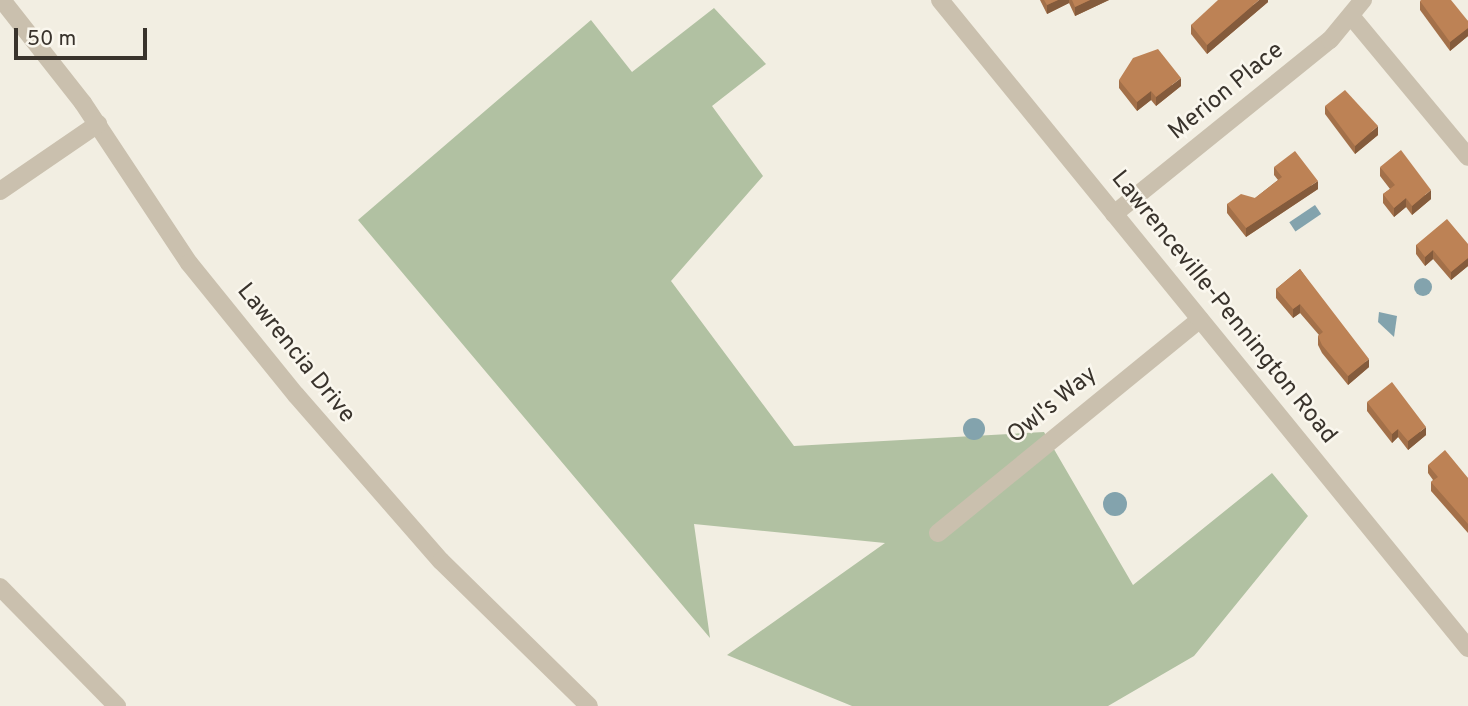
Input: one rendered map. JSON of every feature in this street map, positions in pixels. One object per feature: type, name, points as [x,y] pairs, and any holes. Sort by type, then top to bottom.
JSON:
[{"type":"street","name":"Lawrencia Drive","points":[[2,0],[98,124],[189,263],[349,458],[509,631],[590,706]]},
{"type":"street","name":"Lawrenceville-Pennington Road","points":[[940,0],[1468,648]]},
{"type":"street","name":"Merion Place","points":[[1114,214],[1304,62],[1351,16],[1363,0]]},
{"type":"street","points":[[1351,16],[1468,158]]},
{"type":"street","points":[[0,191],[98,124]]},
{"type":"street","name":"Owl's Way","points":[[938,533],[1200,319]]},
{"type":"street","points":[[0,587],[117,706]]},
{"type":"green space","points":[[714,8],[766,64],[712,106],[763,176],[671,281],[794,446],[1044,432],[1133,585],[1272,473],[1308,516],[1194,656],[1108,706],[852,706],[727,655],[885,543],[694,524],[710,638],[358,220],[591,20],[632,72]]},
{"type":"water","points":[[1315,205],[1321,214],[1295,231],[1289,222]]},
{"type":"water","points":[[1419,278],[1427,278],[1432,287],[1430,294],[1419,296],[1414,291],[1414,283]]},
{"type":"water","points":[[1379,312],[1397,316],[1394,337],[1378,322]]},
{"type":"water","points":[[974,418],[982,421],[985,429],[982,437],[974,440],[966,437],[963,429],[966,421]]},
{"type":"water","points":[[1115,492],[1126,499],[1127,504],[1120,515],[1115,516],[1104,509],[1103,504],[1110,493]]},
{"type":"building","points":[[1044,0],[1058,0],[1047,5]]},
{"type":"building","points":[[1072,0],[1090,0],[1075,7]]},
{"type":"building","points":[[1218,0],[1259,0],[1207,45],[1191,25]]},
{"type":"building","points":[[1421,0],[1451,0],[1468,21],[1468,28],[1450,42]]},
{"type":"building","points":[[1158,49],[1181,78],[1156,97],[1151,91],[1137,102],[1119,80],[1133,58]]},
{"type":"building","points":[[1345,90],[1378,126],[1355,146],[1325,106]]},
{"type":"building","points":[[1401,150],[1431,190],[1412,206],[1406,198],[1394,208],[1383,194],[1395,185],[1380,167]]},
{"type":"building","points":[[1295,151],[1318,181],[1246,228],[1227,204],[1241,194],[1255,198],[1282,177],[1274,167]]},
{"type":"building","points":[[1447,219],[1468,244],[1468,258],[1451,272],[1433,250],[1425,257],[1416,245]]},
{"type":"building","points":[[1300,269],[1369,359],[1348,376],[1322,345],[1318,336],[1323,332],[1300,304],[1293,309],[1276,289]]},
{"type":"building","points":[[1392,382],[1426,427],[1408,441],[1398,429],[1392,434],[1367,402]]},
{"type":"building","points":[[1445,450],[1468,478],[1468,524],[1431,482],[1438,477],[1428,465]]}]
